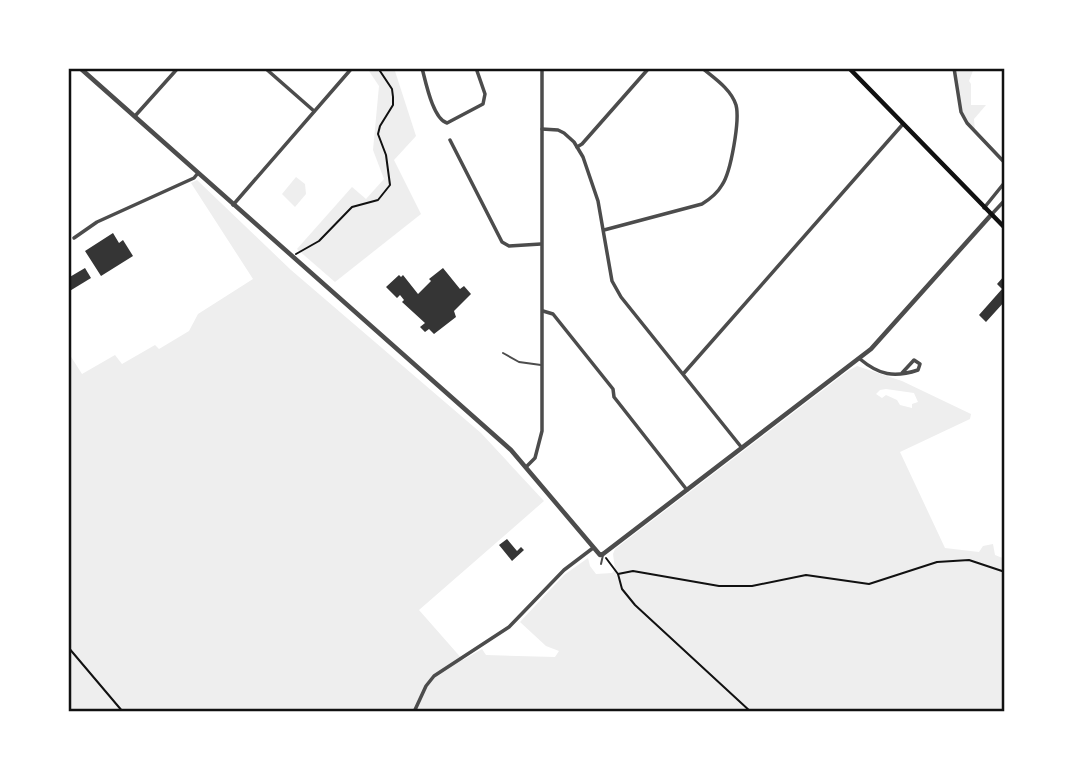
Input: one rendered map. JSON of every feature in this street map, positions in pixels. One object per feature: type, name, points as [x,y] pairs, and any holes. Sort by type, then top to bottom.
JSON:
[{"type":"main road","points":[[849,68],[1005,228]]},
{"type":"street","points":[[80,68],[511,450],[598,554],[603,554],[871,349],[1005,201]]},
{"type":"street","points":[[135,116],[178,68]]},
{"type":"street","points":[[265,68],[314,111]]},
{"type":"street","points":[[233,205],[352,68]]},
{"type":"street","points":[[422,68],[436,114],[442,122],[447,123],[479,108],[484,101],[485,94],[477,68]]},
{"type":"street","points":[[526,467],[535,458],[541,437],[542,68]]},
{"type":"street","points":[[577,147],[649,68]]},
{"type":"street","points":[[604,230],[702,204],[723,184],[731,155],[736,105],[726,89],[702,68]]},
{"type":"street","points":[[954,68],[961,112],[967,123],[1005,163]]},
{"type":"street","points":[[684,373],[903,124]]},
{"type":"street","points":[[542,128],[561,131],[577,147],[595,189],[612,281],[621,297],[742,448]]},
{"type":"street","points":[[450,140],[502,242],[509,246],[542,244]]},
{"type":"street","points":[[74,238],[97,222],[194,178],[198,173]]},
{"type":"street","points":[[984,208],[1005,182]]},
{"type":"street","points":[[543,312],[553,314],[613,389],[614,397],[687,490]]},
{"type":"street","points":[[859,359],[868,366],[892,376],[918,370],[920,363],[914,360],[902,373]]},
{"type":"street","points":[[414,712],[433,676],[509,627],[557,576],[593,548]]},
{"type":"lane","points":[[503,353],[519,362],[542,365]]},
{"type":"lane","points":[[601,564],[603,554]]},
{"type":"path","points":[[293,257],[298,251],[318,242],[352,207],[378,200],[390,185],[386,155],[379,134],[380,125],[393,105],[393,97],[392,89],[378,68]]},
{"type":"path","points":[[603,554],[618,574],[622,589],[635,605],[751,712]]},
{"type":"path","points":[[618,574],[633,571],[719,586],[752,586],[806,575],[869,584],[937,562],[969,560],[1005,572]]},
{"type":"path","points":[[68,647],[123,712]]},
{"type":"shaded area","points":[[367,68],[394,68],[416,136],[394,160],[421,214],[335,282],[297,249],[352,187],[366,199],[384,179],[373,150],[379,86]]},
{"type":"shaded area","points":[[954,68],[974,68],[969,81],[971,105],[986,105],[974,119],[975,131],[961,112]]},
{"type":"shaded area","points":[[296,177],[305,184],[306,194],[295,207],[282,194]]},
{"type":"shaded area","points":[[197,180],[291,270],[481,433],[544,501],[419,610],[463,660],[482,649],[486,655],[555,657],[559,651],[546,646],[520,622],[564,575],[588,558],[596,574],[612,573],[615,569],[615,549],[857,366],[902,381],[971,414],[970,419],[900,452],[945,548],[979,552],[983,546],[993,544],[995,555],[1005,559],[1005,712],[68,712],[68,352],[82,374],[115,355],[122,364],[155,345],[159,349],[189,331],[198,314],[253,279],[191,183]],"holes":[[[886,389],[914,393],[918,402],[912,404],[912,408],[900,405],[897,400],[886,395],[882,398],[876,394]]]},
{"type":"building","points":[[113,233],[119,243],[123,240],[133,256],[101,276],[85,251]]},
{"type":"building","points":[[85,268],[91,278],[68,292],[68,278]]},
{"type":"building","points":[[443,268],[460,289],[464,286],[471,294],[454,311],[456,317],[434,334],[429,329],[425,332],[420,327],[425,323],[402,302],[404,300],[400,295],[397,298],[386,287],[399,275],[403,275],[418,294],[431,281],[429,279]]},
{"type":"building","points":[[1005,275],[1005,301],[986,322],[979,315],[1002,289],[997,284]]},
{"type":"building","points":[[507,539],[517,551],[521,547],[524,550],[512,561],[499,545]]}]
